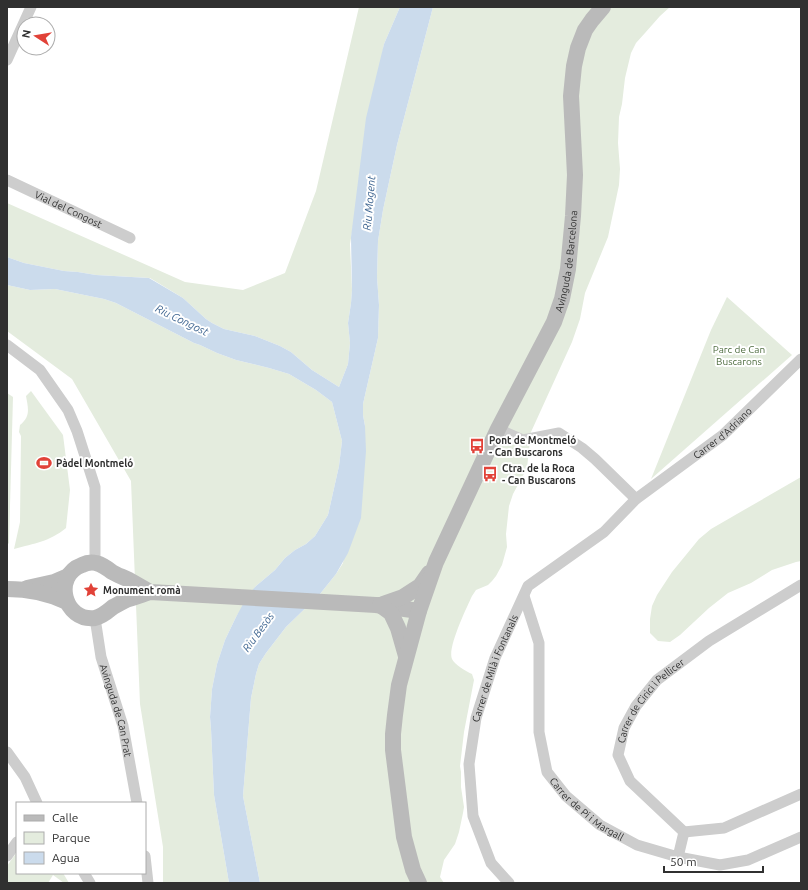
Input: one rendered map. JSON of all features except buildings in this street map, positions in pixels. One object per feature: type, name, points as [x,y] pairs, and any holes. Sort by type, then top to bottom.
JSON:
[{"type":"street","points":[[7,60],[31,7]]},
{"type":"street","name":"Avinguda de Barcelona","points":[[436,562],[498,430],[554,322],[562,299],[568,269],[574,216],[575,175],[571,96],[574,66],[578,48],[585,30],[603,7]]},
{"type":"street","name":"Vial del Congost","points":[[7,180],[130,238]]},
{"type":"street","points":[[7,345],[40,370],[68,410],[77,431],[95,487],[95,563]]},
{"type":"street","name":"Carrer d'Adriano","points":[[636,499],[723,435],[801,359]]},
{"type":"street","points":[[498,430],[523,440],[559,433],[595,458],[636,499]]},
{"type":"street","name":"Carrer de Milà i Fontanals","points":[[509,883],[491,862],[473,816],[470,764],[476,718],[492,665],[528,586],[604,532],[636,499]]},
{"type":"street","points":[[374,605],[403,597],[420,586],[436,562]]},
{"type":"street","points":[[419,883],[413,870],[404,837],[393,750],[393,734],[399,685],[406,656],[419,611],[436,562]]},
{"type":"street","points":[[113,607],[118,596],[119,588],[117,579],[105,566],[95,563],[87,563],[78,566],[71,572],[65,582],[64,590],[67,602],[75,612],[86,617],[95,618],[104,615],[113,607],[127,600],[150,592],[374,605],[419,611]]},
{"type":"street","points":[[112,572],[150,592]]},
{"type":"street","points":[[14,589],[54,582],[68,576]]},
{"type":"street","name":"Carrer de Cirici i Pellicer","points":[[684,832],[630,781],[618,755],[624,728],[636,706],[657,680],[709,641],[801,585]]},
{"type":"street","points":[[14,589],[44,594],[67,602]]},
{"type":"street","name":"Carrer de Pi i Margall","points":[[524,596],[539,643],[539,732],[547,772],[566,796],[600,825],[637,845],[678,857],[720,865],[748,860],[801,837]]},
{"type":"street","points":[[374,605],[391,613],[398,628],[406,656]]},
{"type":"street","name":"Avinguda de Can Prat","points":[[95,618],[101,657],[123,726],[137,802]]},
{"type":"street","points":[[7,752],[24,777],[36,802]]},
{"type":"street","points":[[678,857],[684,832],[724,828],[801,794]]},
{"type":"street","points":[[7,856],[16,843]]},
{"type":"street","points":[[146,865],[148,883]]},
{"type":"street","points":[[85,874],[90,883]]},
{"type":"green space","points":[[359,7],[400,7],[384,44],[350,244],[352,290],[348,323],[350,343],[348,364],[339,387],[312,370],[291,352],[280,346],[255,336],[224,329],[212,323],[183,298],[150,278],[96,275],[64,271],[24,263],[7,257],[7,203],[185,282],[243,290],[285,273],[316,191]]},
{"type":"green space","points":[[433,7],[670,7],[636,43],[631,53],[625,78],[619,117],[619,185],[608,237],[585,293],[580,319],[572,342],[531,432],[527,468],[513,494],[509,506],[506,534],[507,547],[502,565],[492,581],[488,585],[476,590],[472,596],[452,646],[451,654],[453,661],[461,668],[472,674],[474,680],[464,732],[460,766],[464,807],[455,844],[444,860],[440,877],[444,883],[260,883],[243,796],[251,698],[259,664],[266,653],[286,627],[320,594],[343,563],[365,426],[363,404],[378,338],[378,241],[383,210],[397,145]]},
{"type":"green space","points":[[7,285],[30,290],[55,289],[104,299],[116,303],[194,343],[217,353],[236,360],[289,374],[316,390],[332,402],[342,441],[339,466],[328,515],[315,536],[285,558],[275,570],[256,586],[236,617],[225,640],[217,664],[212,689],[210,717],[214,795],[229,883],[163,883],[163,847],[140,704],[131,481],[72,379],[7,331]]},
{"type":"green space","name":"Parc de Can Buscarons","points":[[727,297],[792,355],[651,479],[711,330]]},
{"type":"green space","name":"Pàdel Montmeló","points":[[31,391],[63,435],[70,490],[66,528],[48,539],[14,549],[20,522],[21,436],[19,432],[20,425],[26,418],[28,412],[26,396]]},
{"type":"green space","points":[[7,393],[13,397],[9,543],[7,545]]},
{"type":"green space","points":[[801,477],[801,561],[772,570],[751,583],[728,593],[670,642],[658,641],[650,633],[652,606],[657,595],[672,572],[699,539],[711,529]]},
{"type":"green space","points":[[16,853],[16,874],[64,874],[69,883],[64,883],[53,875],[48,883],[7,883],[7,866]]},
{"type":"water","points":[[400,7],[433,7],[397,145],[378,241],[378,338],[363,404],[366,451],[361,518],[348,553],[336,574],[320,594],[286,627],[259,664],[251,698],[243,796],[260,883],[229,883],[214,795],[210,717],[212,689],[217,664],[225,640],[248,595],[275,570],[285,558],[315,536],[328,515],[339,466],[342,441],[332,402],[316,390],[289,374],[236,360],[217,353],[194,343],[116,303],[104,299],[55,289],[30,290],[7,285],[7,257],[24,263],[64,271],[96,275],[149,278],[183,298],[212,323],[224,329],[255,336],[280,346],[291,352],[312,370],[339,387],[348,364],[350,343],[348,323],[352,290],[351,237],[366,118],[384,44]]},
{"type":"place","name":"Pont de Montmeló - Can Buscarons","points":[[477,446]]},
{"type":"place","name":"Pàdel Montmeló","points":[[44,463]]},
{"type":"place","name":"Ctra. de la Roca - Can Buscarons","points":[[490,474]]},
{"type":"place","name":"Monument romà","points":[[91,590]]},
{"type":"water label","name":"Riu Mogent","points":[[369,203]]},
{"type":"water label","name":"Riu Congost","points":[[182,320]]},
{"type":"water label","name":"Riu Besòs","points":[[258,632]]}]
